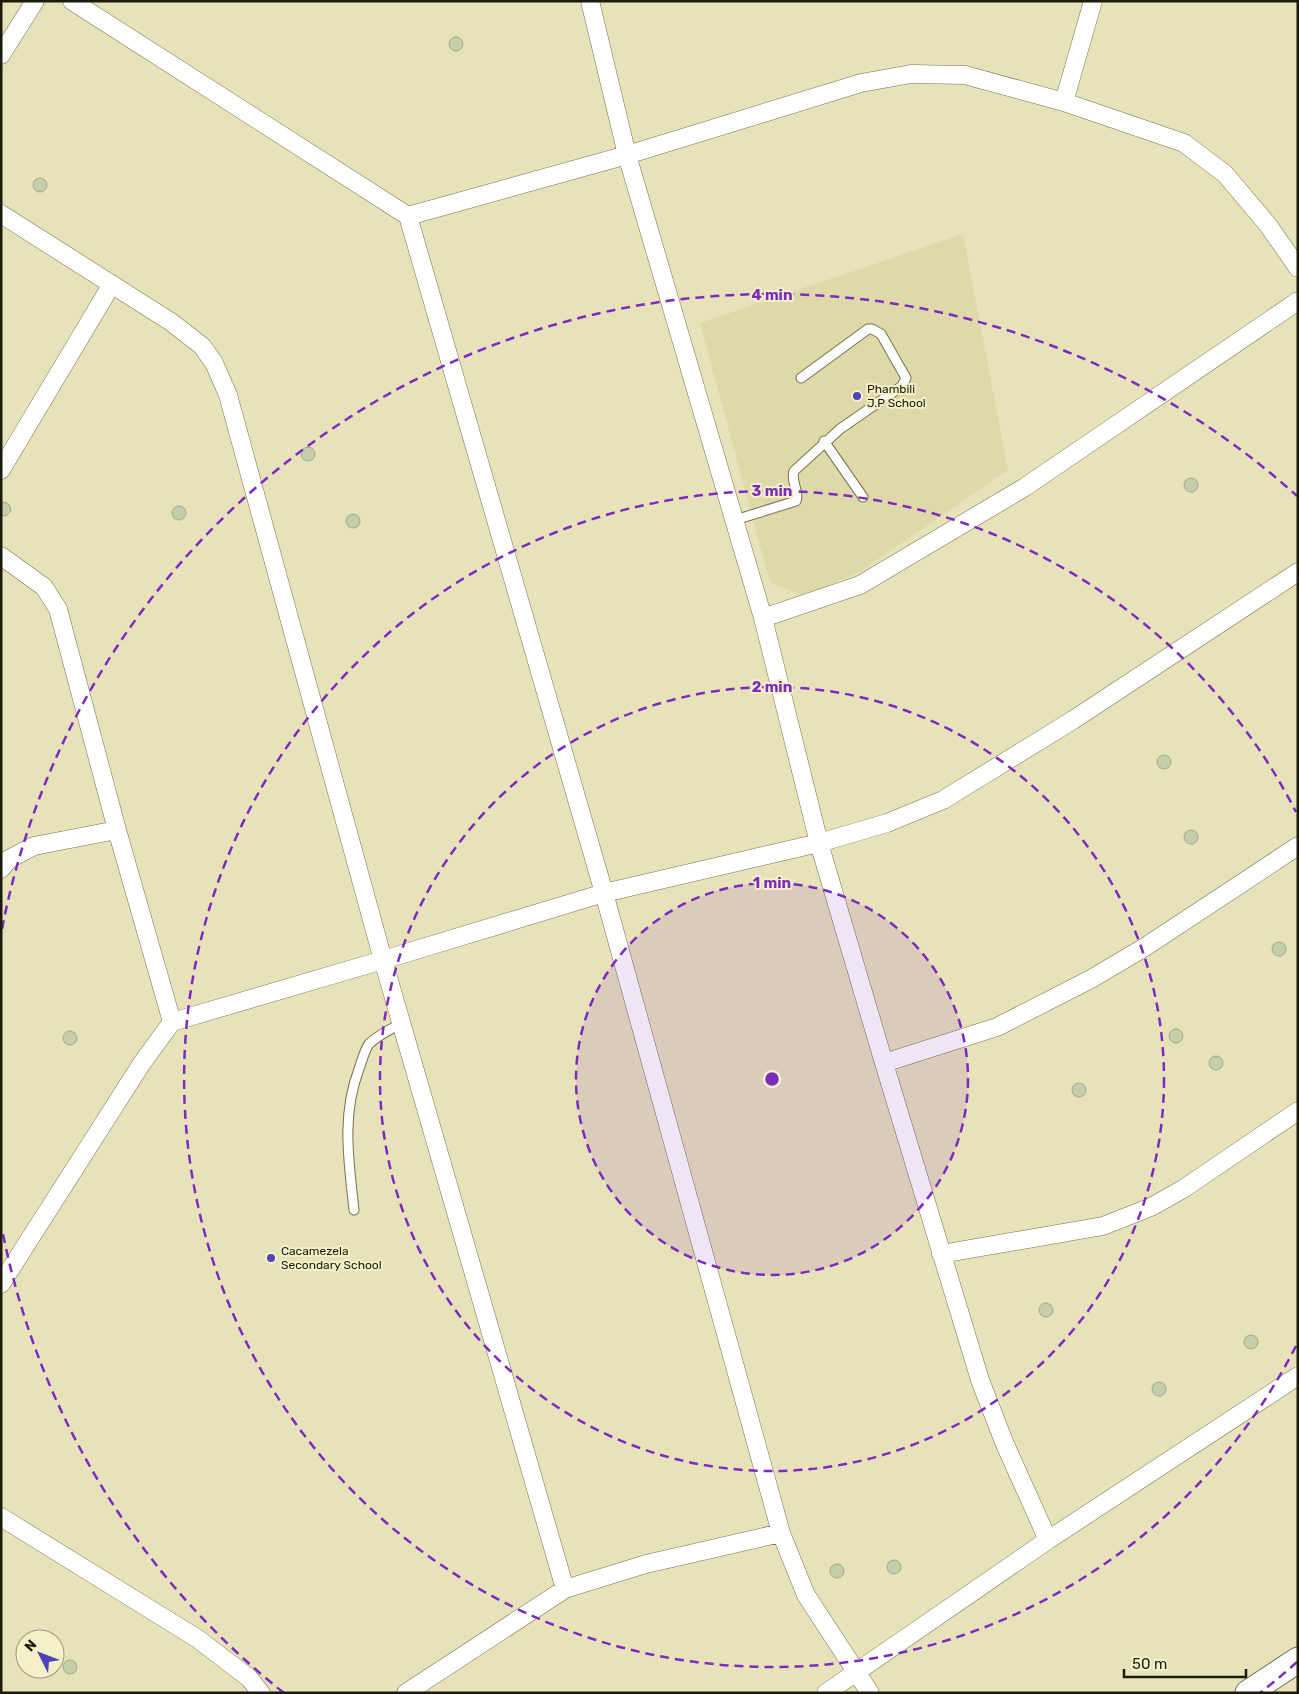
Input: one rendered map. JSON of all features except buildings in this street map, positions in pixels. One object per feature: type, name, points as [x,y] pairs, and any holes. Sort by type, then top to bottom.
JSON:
[{"type":"street","points":[[72,1],[408,216],[604,892],[781,1533],[806,1595],[870,1693]]},
{"type":"street","points":[[590,1],[627,155],[763,618],[819,843],[884,1063],[980,1380],[1004,1442],[1048,1540]]},
{"type":"street","points":[[1064,102],[1093,1]]},
{"type":"street","points":[[1,55],[28,3]]},
{"type":"street","points":[[408,216],[627,155],[862,83],[911,74],[965,75],[1064,102],[1184,143],[1225,174],[1268,225],[1298,268]]},
{"type":"street","points":[[1,214],[171,322],[202,346],[214,363],[228,395],[383,960],[565,1590]]},
{"type":"street","points":[[1,470],[112,284]]},
{"type":"street","points":[[763,618],[860,585],[1025,487],[1298,301]]},
{"type":"street","points":[[1,556],[44,587],[58,609],[117,830],[172,1022]]},
{"type":"street","points":[[1,1284],[142,1063],[172,1022],[604,892],[819,843],[887,823],[943,800],[1073,720],[1298,572]]},
{"type":"street","points":[[1,869],[9,859],[34,846],[117,830]]},
{"type":"street","points":[[884,1063],[997,1027],[1091,978],[1145,947],[1298,846]]},
{"type":"street","points":[[941,1254],[1103,1226],[1119,1220],[1151,1207],[1183,1189],[1298,1111]]},
{"type":"street","points":[[826,1693],[1048,1540],[1298,1376]]},
{"type":"street","points":[[1,1517],[198,1639],[250,1678],[261,1693]]},
{"type":"street","points":[[406,1693],[565,1590],[646,1564],[781,1533]]},
{"type":"street","points":[[1248,1693],[1298,1660]]},
{"type":"lane","points":[[734,520],[796,501],[793,474],[824,441],[902,386],[906,378],[881,334],[872,329],[801,378]]},
{"type":"lane","points":[[824,441],[863,497]]},
{"type":"lane","points":[[354,1210],[347,1130],[348,1109],[354,1080],[369,1045],[385,1032],[402,1023]]},
{"type":"shaded area","name":"Phambili J.P School","points":[[963,234],[1008,470],[861,571],[805,596],[770,583],[700,323]]},
{"type":"place","name":"Phambili J.P School","points":[[857,396]]},
{"type":"place","name":"Cacamezela Secondary School","points":[[271,1258]]}]
